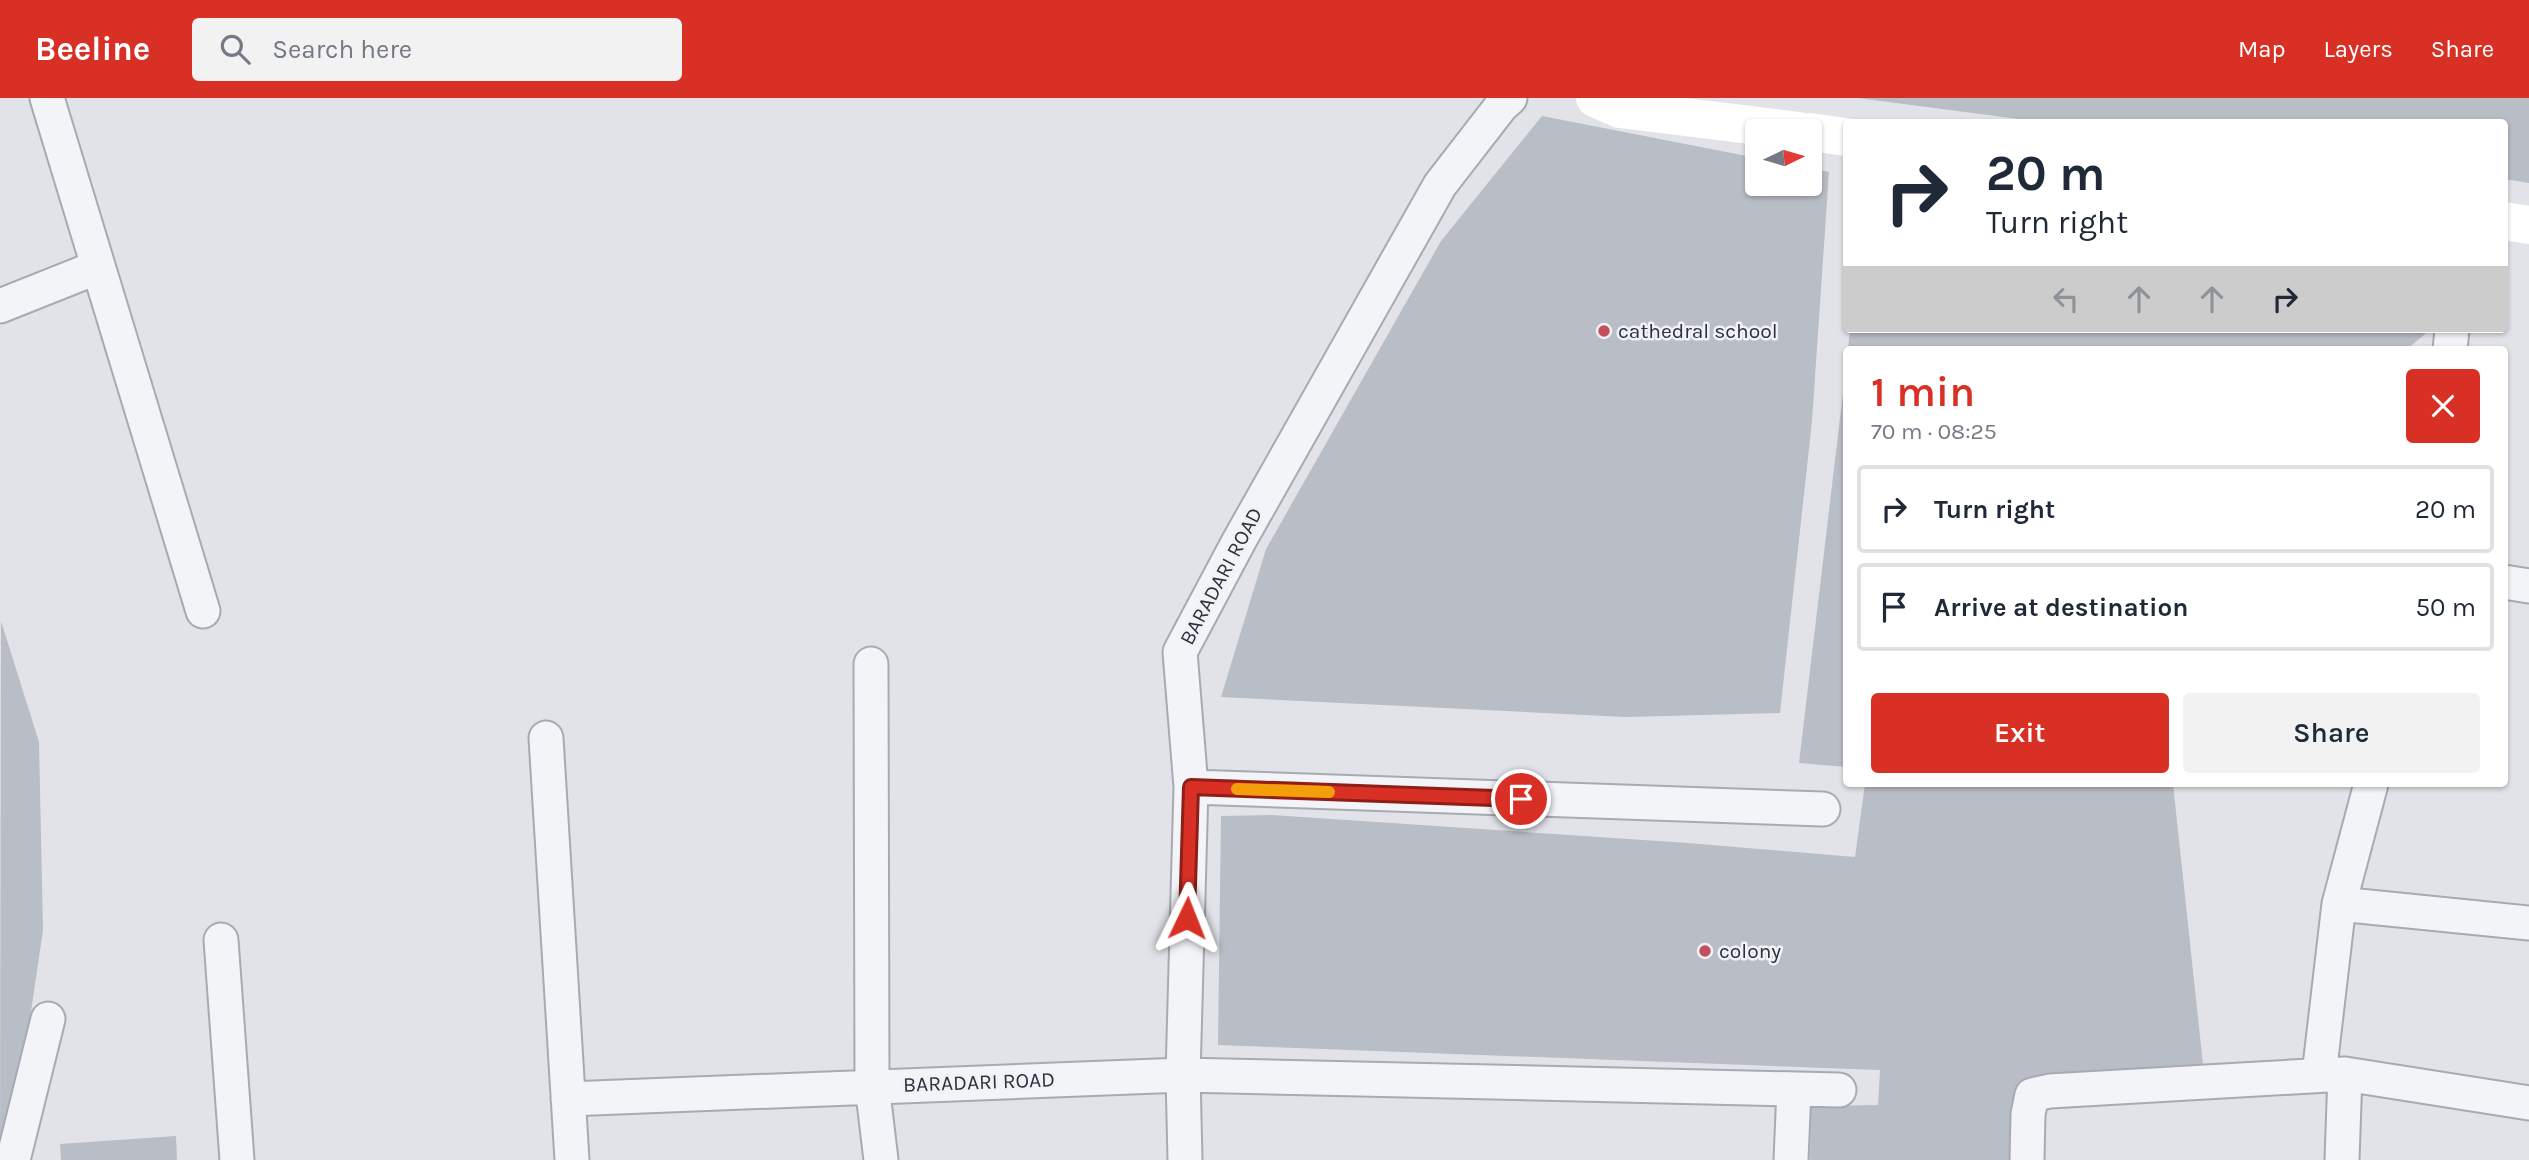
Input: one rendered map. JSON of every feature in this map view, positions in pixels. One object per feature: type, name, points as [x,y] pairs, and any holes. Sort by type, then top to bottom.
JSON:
[{"type":"main road","points":[[1595,98],[1620,109],[1745,124]]},
{"type":"main road","points":[[1822,134],[1843,137]]},
{"type":"main road","points":[[2508,222],[2529,225]]},
{"type":"street","points":[[47,98],[203,611]]},
{"type":"street","name":"BARADARI ROAD","points":[[881,1160],[872,1086],[1183,1075],[1191,787],[1180,652],[1239,541],[1440,185],[1510,98]]},
{"type":"street","points":[[0,306],[98,267]]},
{"type":"street","points":[[2508,583],[2529,586]]},
{"type":"street","points":[[568,1099],[872,1086],[871,664]]},
{"type":"street","points":[[546,738],[572,1160]]},
{"type":"street","points":[[1191,787],[1823,809]]},
{"type":"street","points":[[2342,1160],[2332,1074],[2339,904],[2370,787]]},
{"type":"street","points":[[2339,904],[2529,923]]},
{"type":"street","points":[[221,940],[237,1160]]},
{"type":"street","points":[[13,1160],[48,1019]]},
{"type":"street","points":[[2027,1160],[2028,1115],[2032,1095],[2050,1091],[2332,1074],[2529,1103]]},
{"type":"street","points":[[1185,1160],[1183,1075],[1839,1090]]},
{"type":"street","points":[[1791,1160],[1794,1089]]},
{"type":"building","points":[[1858,98],[2529,98],[2529,183],[2508,180],[2508,119],[2019,119]]},
{"type":"building","name":"cathedral school","points":[[1542,116],[1745,156],[1745,196],[1822,196],[1822,171],[1829,172],[1812,421],[1780,713],[1626,717],[1221,697],[1266,549],[1441,241]]},
{"type":"building","points":[[1850,333],[2426,333],[2411,346],[1848,346]]},
{"type":"building","points":[[1843,393],[1843,767],[1799,763]]},
{"type":"building","points":[[1,621],[39,742],[43,930],[15,1120],[0,1149]]},
{"type":"building","name":"colony","points":[[1865,787],[2173,787],[2204,1074],[2022,1082],[2020,1160],[1810,1160],[1811,1106],[1878,1105],[1880,1070],[1218,1045],[1221,816],[1272,815],[1855,857]]},
{"type":"building","points":[[176,1136],[177,1160],[61,1160],[60,1144]]},
{"type":"slow traffic","points":[[1237,789],[1329,792]]},
{"type":"place","name":"cathedral school","points":[[1604,331]]},
{"type":"place","name":"colony","points":[[1705,951]]},
{"type":"route","points":[[1187,918],[1191,787],[1521,799]]}]
